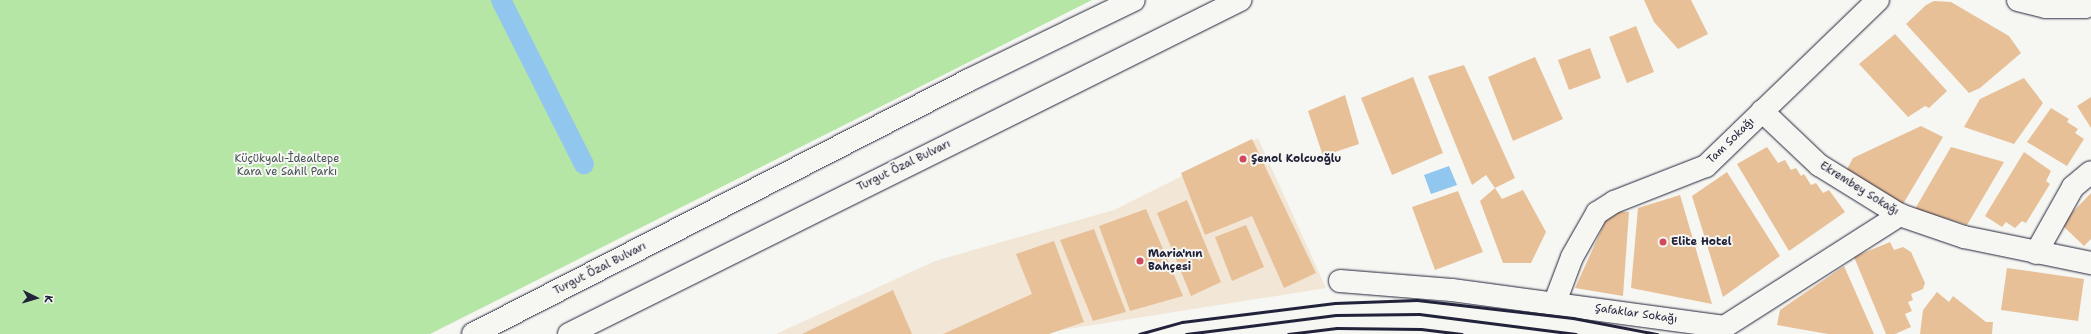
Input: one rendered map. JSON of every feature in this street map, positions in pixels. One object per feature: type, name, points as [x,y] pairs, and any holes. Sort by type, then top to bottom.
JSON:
[{"type":"main road","name":"Turgut Özal Bulvarı","points":[[473,334],[921,104],[1134,0]]},
{"type":"main road","name":"Turgut Özal Bulvarı","points":[[569,334],[1240,0]]},
{"type":"main road","name":"Tam Sokağı","points":[[1555,302],[1572,257],[1597,213],[1614,202],[1706,166],[1878,0]]},
{"type":"main road","points":[[2018,0],[2046,7],[2085,6],[2091,4]]},
{"type":"main road","name":"Ekrembey Sokağı","points":[[1762,111],[1820,165],[1900,215],[1964,237],[2036,253],[2091,263]]},
{"type":"main road","points":[[2036,253],[2073,187],[2091,172]]},
{"type":"main road","name":"Şafaklar Sokağı","points":[[1340,281],[1452,290],[1555,302],[1724,327],[1900,215]]},
{"type":"shaded area","points":[[1258,138],[1326,288],[1055,331],[1049,334],[776,334],[935,261],[1114,210]]},
{"type":"green space","name":"Küçükyalı-İdealtepe Kara ve Sahil Parkı","points":[[0,0],[1092,0],[430,334],[0,334]]},
{"type":"water","points":[[1449,166],[1457,185],[1431,194],[1424,175]]},
{"type":"building","points":[[1644,0],[1691,0],[1708,34],[1678,49],[1654,22]]},
{"type":"building","points":[[1934,1],[1951,2],[2009,36],[2021,53],[1980,88],[1969,93],[1906,24],[1926,5]]},
{"type":"building","points":[[1636,26],[1654,72],[1627,83],[1609,37]]},
{"type":"building","points":[[1895,34],[1947,91],[1929,108],[1925,106],[1908,117],[1859,64]]},
{"type":"building","points":[[1590,48],[1601,78],[1569,90],[1558,60]]},
{"type":"building","points":[[1535,57],[1563,119],[1513,141],[1488,77]]},
{"type":"building","points":[[1464,65],[1515,178],[1495,188],[1486,175],[1472,185],[1428,76]]},
{"type":"building","points":[[1413,77],[1443,153],[1392,175],[1361,98]]},
{"type":"building","points":[[2024,78],[2043,103],[2014,144],[1964,127],[1980,99]]},
{"type":"building","points":[[1345,95],[1359,144],[1323,156],[1308,111]]},
{"type":"building","points":[[2091,97],[2091,128],[2077,106]]},
{"type":"building","points":[[2051,108],[2069,119],[2067,122],[2078,129],[2075,133],[2084,139],[2067,166],[2027,142]]},
{"type":"building","points":[[1921,126],[1943,137],[1903,204],[1846,171],[1853,158]]},
{"type":"building","points":[[1252,139],[1316,273],[1284,288],[1252,216],[1205,235],[1181,173]]},
{"type":"building","points":[[1767,147],[1778,163],[1785,160],[1791,170],[1796,168],[1801,176],[1804,174],[1811,185],[1816,183],[1823,193],[1829,190],[1845,212],[1789,251],[1737,164]]},
{"type":"building","points":[[1951,147],[2004,162],[1967,225],[1915,209]]},
{"type":"building","points":[[2024,152],[2051,171],[2046,181],[2050,184],[2026,223],[2022,221],[2015,228],[2006,222],[2002,227],[1985,216]]},
{"type":"building","points":[[1727,172],[1780,256],[1723,297],[1692,196]]},
{"type":"building","points":[[1495,188],[1502,199],[1523,190],[1546,232],[1531,263],[1503,263],[1480,201]]},
{"type":"building","points":[[1458,191],[1483,252],[1435,270],[1412,207]]},
{"type":"building","points":[[2091,193],[2091,239],[2084,246],[2061,224]]},
{"type":"building","points":[[1680,195],[1712,304],[1631,288],[1638,208]]},
{"type":"building","points":[[1187,200],[1221,282],[1191,296],[1157,213]]},
{"type":"building","name":"Maria'nın Bahçesi","points":[[1146,209],[1183,296],[1130,311],[1099,226]]},
{"type":"building","points":[[1610,211],[1629,212],[1623,296],[1575,288]]},
{"type":"building","points":[[1246,225],[1264,267],[1232,281],[1215,237]]},
{"type":"building","points":[[1094,229],[1126,312],[1093,321],[1060,240]]},
{"type":"building","points":[[1054,241],[1084,322],[1049,334],[943,334],[1032,294],[1016,254]]},
{"type":"building","points":[[1890,242],[1894,250],[1903,247],[1911,252],[1925,283],[1923,289],[1911,294],[1913,300],[1908,302],[1912,311],[1905,314],[1911,327],[1895,334],[1886,334],[1854,257]]},
{"type":"building","points":[[1844,266],[1874,334],[1828,334],[1777,325],[1780,310]]},
{"type":"building","points":[[2007,268],[2084,279],[2078,321],[2001,310]]},
{"type":"building","points":[[893,290],[912,334],[802,334]]},
{"type":"building","points":[[1937,292],[1949,302],[1953,296],[1986,322],[1993,322],[1992,334],[1920,334],[1923,310]]},
{"type":"waterway","points":[[501,0],[584,164]]},
{"type":"railway","points":[[1139,334],[1182,322],[1335,303],[1417,300],[1573,318],[1657,334]]},
{"type":"railway","points":[[1186,334],[1336,315],[1419,314],[1576,334]]},
{"type":"railway","points":[[1288,334],[1337,328],[1421,329],[1462,334]]},
{"type":"place","name":"Şenol Kolcuoğlu","points":[[1243,159]]},
{"type":"place","name":"Elite Hotel","points":[[1663,242]]},
{"type":"place","name":"Maria'nın Bahçesi","points":[[1140,261]]}]
